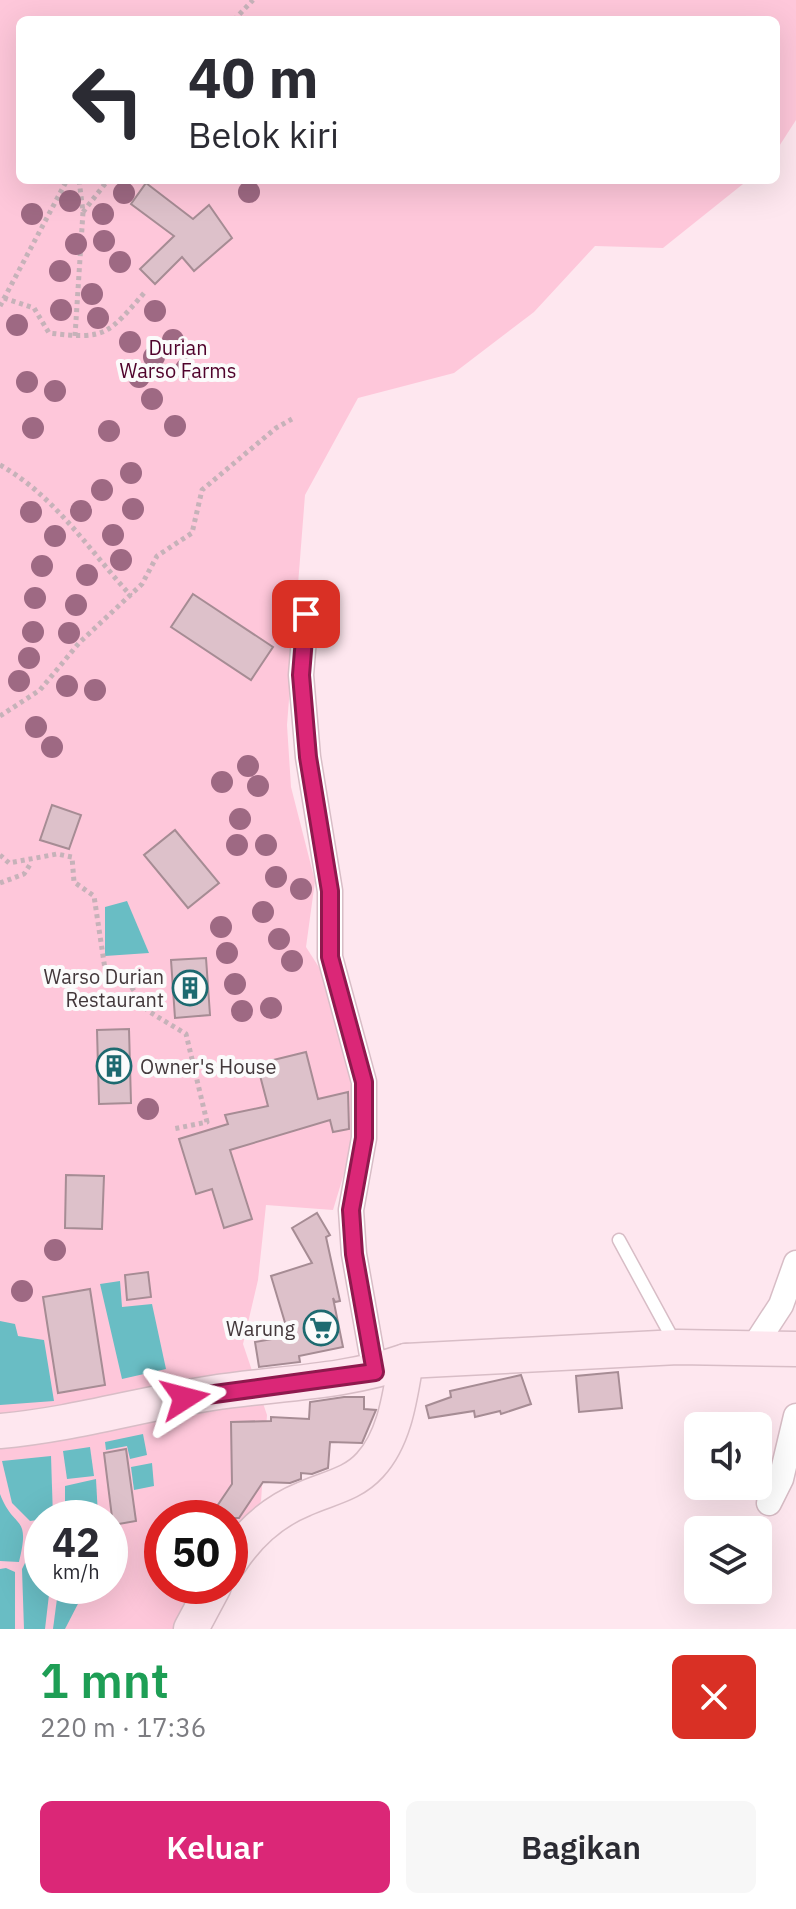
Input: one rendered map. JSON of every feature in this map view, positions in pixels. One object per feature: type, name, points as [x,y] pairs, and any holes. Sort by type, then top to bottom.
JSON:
[{"type":"main road","points":[[0,1431],[64,1425],[214,1393],[390,1366],[678,1347],[751,1351],[796,1349]]},
{"type":"main road","points":[[248,1538],[258,1525],[303,1499],[355,1479],[372,1463],[395,1418],[390,1366]]},
{"type":"main road","points":[[191,1629],[204,1604]]},
{"type":"street","points":[[306,614],[301,675],[308,757],[330,891],[330,957],[365,1095],[364,1138],[351,1210],[354,1254],[390,1366]]},
{"type":"street","points":[[751,1351],[781,1305],[796,1263]]},
{"type":"street","points":[[769,1503],[781,1479],[796,1416]]},
{"type":"lane","points":[[619,1240],[678,1347]]},
{"type":"path","points":[[238,16],[253,0]]},
{"type":"path","points":[[0,306],[65,184]]},
{"type":"path","points":[[75,336],[83,212],[80,184]]},
{"type":"path","points":[[83,212],[105,184]]},
{"type":"path","points":[[4,298],[34,308],[49,333],[96,337],[114,328],[145,292]]},
{"type":"path","points":[[0,716],[40,690],[79,643],[142,584],[157,556],[192,533],[202,490],[276,428],[292,419]]},
{"type":"path","points":[[0,465],[17,474],[77,529],[131,596]]},
{"type":"path","points":[[0,855],[9,863],[32,862],[57,854],[72,857],[74,882],[94,896],[105,969],[130,985],[148,1011],[186,1034],[207,1122],[173,1129]]},
{"type":"path","points":[[0,883],[24,874],[32,862]]},
{"type":"green space","name":"Durian Warso Farms","points":[[0,0],[796,0],[796,120],[780,145],[780,16],[16,16],[16,184],[743,184],[663,248],[595,246],[534,312],[454,373],[358,398],[305,495],[287,725],[291,787],[315,881],[306,947],[336,994],[356,1116],[356,1134],[333,1210],[266,1205],[258,1280],[243,1344],[267,1415],[261,1501],[248,1524],[248,1500],[144,1500],[144,1604],[202,1604],[188,1629],[0,1629]]},
{"type":"water","points":[[127,901],[149,953],[105,956],[105,907]]},
{"type":"water","points":[[120,1281],[122,1307],[152,1304],[166,1369],[122,1379],[100,1284]]},
{"type":"water","points":[[0,1321],[15,1324],[18,1336],[44,1340],[54,1401],[0,1405]]},
{"type":"water","points":[[143,1434],[147,1455],[130,1459],[127,1446],[106,1450],[105,1442]]},
{"type":"water","points":[[90,1447],[94,1476],[67,1479],[63,1451]]},
{"type":"water","points":[[51,1456],[52,1500],[24,1500],[24,1515],[12,1503],[2,1461]]},
{"type":"water","points":[[152,1463],[154,1486],[134,1490],[131,1467]]},
{"type":"water","points":[[96,1479],[97,1500],[65,1500],[65,1486]]},
{"type":"water","points":[[0,1494],[22,1529],[19,1562],[0,1561]]},
{"type":"water","points":[[24,1565],[24,1604],[48,1604],[45,1629],[24,1629],[22,1569]]},
{"type":"water","points":[[0,1569],[15,1572],[15,1629],[0,1629]]},
{"type":"water","points":[[56,1604],[78,1604],[65,1629],[53,1629]]},
{"type":"building","points":[[147,184],[193,219],[209,205],[232,238],[194,271],[182,257],[155,284],[140,269],[174,236],[131,204]]},
{"type":"building","points":[[193,594],[273,647],[251,680],[171,627]]},
{"type":"building","points":[[52,805],[81,815],[69,849],[40,840]]},
{"type":"building","points":[[175,830],[219,883],[188,908],[144,855]]},
{"type":"building","name":"Warso Durian Restaurant","points":[[206,958],[210,1015],[175,1018],[171,960]]},
{"type":"building","name":"Owner's House","points":[[129,1029],[131,1103],[99,1104],[97,1030]]},
{"type":"building","points":[[306,1052],[318,1099],[348,1092],[349,1129],[333,1132],[330,1120],[230,1150],[252,1219],[224,1228],[212,1189],[196,1194],[179,1139],[228,1124],[225,1115],[268,1106],[257,1064]]},
{"type":"building","points":[[66,1175],[104,1176],[102,1229],[65,1228]]},
{"type":"building","points":[[317,1213],[330,1235],[326,1237],[340,1301],[335,1302],[333,1298],[343,1347],[299,1356],[300,1362],[259,1367],[255,1342],[289,1336],[271,1276],[312,1263],[292,1228]]},
{"type":"building","points":[[148,1272],[151,1297],[127,1300],[125,1275]]},
{"type":"building","points":[[90,1289],[105,1385],[58,1393],[43,1297]]},
{"type":"building","points":[[618,1372],[622,1408],[579,1412],[576,1376]]},
{"type":"building","points":[[521,1375],[531,1404],[501,1414],[500,1411],[475,1417],[474,1411],[429,1418],[426,1406],[451,1397],[450,1391]]},
{"type":"building","points":[[364,1397],[364,1409],[376,1410],[362,1443],[330,1442],[328,1468],[312,1474],[301,1473],[301,1479],[290,1483],[263,1482],[248,1504],[248,1500],[221,1500],[232,1484],[231,1422],[271,1421],[271,1417],[309,1419],[310,1402]]},
{"type":"building","points":[[126,1449],[136,1521],[128,1522],[128,1500],[110,1500],[104,1453]]},
{"type":"place","name":"Warso Durian Restaurant","points":[[190,988]]},
{"type":"place","name":"Owner's House","points":[[114,1066]]},
{"type":"place","name":"Warung","points":[[321,1328]]},
{"type":"route","points":[[185,1398],[375,1372],[354,1254],[351,1210],[364,1138],[364,1082],[344,999],[330,957],[330,891],[308,757],[301,675],[306,614]]}]
